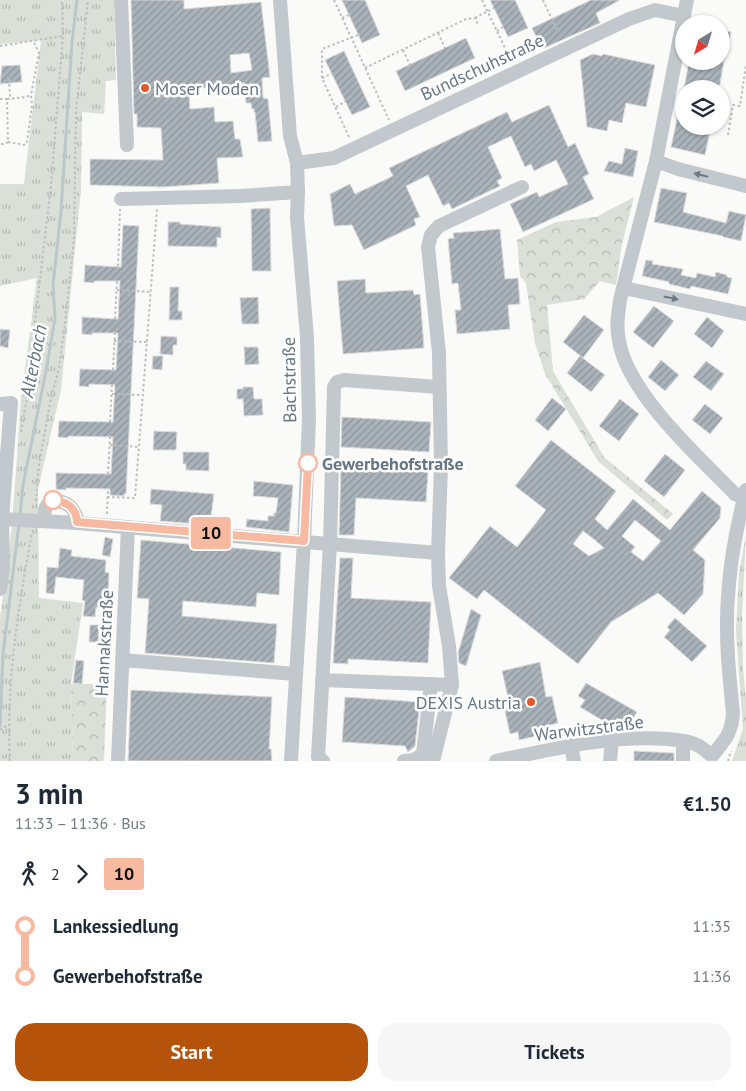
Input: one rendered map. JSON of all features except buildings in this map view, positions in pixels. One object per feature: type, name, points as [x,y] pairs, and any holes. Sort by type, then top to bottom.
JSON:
[{"type":"street","points":[[121,0],[127,146]]},
{"type":"street","name":"Bachstraße","points":[[280,0],[290,136],[296,163],[297,217],[307,337],[309,410],[304,541],[291,761]]},
{"type":"street","points":[[684,15],[687,0]]},
{"type":"street","name":"Bundschuhstraße","points":[[296,163],[334,158],[629,19],[655,10],[679,15]]},
{"type":"street","points":[[675,63],[656,161],[617,320],[619,342],[631,376],[671,428],[735,494],[745,493],[732,552],[728,598],[728,647],[733,725],[730,734],[713,758]]},
{"type":"street","points":[[656,161],[678,169],[746,186]]},
{"type":"street","points":[[433,761],[452,685],[449,646],[439,586],[438,553],[441,466],[439,354],[428,247],[431,235],[439,226],[522,187]]},
{"type":"street","points":[[120,199],[298,192]]},
{"type":"street","points":[[624,288],[746,314]]},
{"type":"street","points":[[323,761],[318,757],[330,544],[334,388],[337,382],[344,380],[439,387]]},
{"type":"street","points":[[0,404],[11,404],[7,520],[0,589]]},
{"type":"street","points":[[36,522],[47,504],[52,500],[64,502],[73,508],[77,516],[77,522]]},
{"type":"street","points":[[7,520],[77,522],[438,553]]},
{"type":"street","name":"Hannakstraße","points":[[118,761],[128,527]]},
{"type":"street","points":[[122,660],[296,674]]},
{"type":"street","points":[[322,680],[452,685]]},
{"type":"street","points":[[404,761],[414,760],[423,754],[432,684]]},
{"type":"street","name":"Warwitzstraße","points":[[496,761],[571,745],[612,740],[654,738],[685,741],[697,745],[713,758]]},
{"type":"street","points":[[610,761],[612,740]]},
{"type":"street","points":[[683,761],[685,741]]},
{"type":"street","points":[[571,745],[574,761]]},
{"type":"path","points":[[20,440],[28,392],[51,185],[62,36],[62,0]]},
{"type":"path","points":[[35,507],[39,465],[50,402],[59,368],[74,238],[76,111],[88,0]]},
{"type":"path","points":[[334,0],[393,129]]},
{"type":"path","points":[[482,0],[507,52]]},
{"type":"path","points":[[543,0],[557,30]]},
{"type":"path","points":[[365,68],[466,19],[475,18],[494,8]]},
{"type":"path","points":[[342,18],[349,15]]},
{"type":"path","points":[[475,18],[478,25]]},
{"type":"path","points":[[496,30],[503,27]]},
{"type":"path","points":[[438,33],[445,48]]},
{"type":"path","points":[[354,148],[322,78],[322,49],[358,35]]},
{"type":"path","points":[[0,46],[62,36]]},
{"type":"path","points":[[0,144],[8,142],[24,145],[27,143],[32,106],[31,95],[39,53],[34,42]]},
{"type":"path","points":[[403,50],[410,65]]},
{"type":"path","points":[[740,106],[746,65]]},
{"type":"path","points":[[322,78],[333,73]]},
{"type":"path","points":[[8,142],[9,79]]},
{"type":"path","points":[[0,100],[31,95]]},
{"type":"path","points":[[336,107],[346,101]]},
{"type":"path","points":[[730,123],[733,105],[746,107]]},
{"type":"path","points":[[118,266],[120,199]]},
{"type":"path","points":[[107,497],[135,498],[158,199]]},
{"type":"path","points":[[115,318],[117,281]]},
{"type":"path","points":[[117,290],[151,292]]},
{"type":"path","points":[[112,370],[115,333]]},
{"type":"path","points":[[114,341],[147,342]]},
{"type":"path","points":[[110,422],[112,385]]},
{"type":"path","points":[[111,394],[142,395]]},
{"type":"path","points":[[108,474],[110,437]]},
{"type":"path","points":[[110,445],[139,447]]},
{"type":"path","points":[[107,525],[108,489]]},
{"type":"path","points":[[10,761],[8,725],[13,649],[20,596],[36,522]]},
{"type":"path","points":[[0,730],[8,725]]},
{"type":"green space","points":[[0,0],[114,0],[116,80],[106,81],[104,114],[82,112],[81,190],[61,390],[38,489],[39,598],[83,603],[71,684],[73,761],[0,761],[0,618],[12,525],[21,400],[37,278],[0,286],[0,184],[24,184],[41,40],[0,44]]},
{"type":"green space","points":[[634,197],[622,244],[616,285],[600,281],[584,299],[547,305],[553,371],[604,457],[673,514],[667,520],[598,461],[545,374],[535,343],[526,283],[520,276],[517,240],[556,222],[596,217]]},
{"type":"green space","points":[[746,535],[742,616],[746,701],[746,761],[732,761],[743,729],[736,631],[739,572]]},
{"type":"green space","points":[[71,684],[107,684],[104,761],[73,761]]},
{"type":"waterway","name":"Alterbach","points":[[20,515],[23,485],[55,318],[53,285],[61,211],[72,42],[77,0]]},
{"type":"waterway","name":"Alterbach","points":[[0,726],[3,654],[19,524]]},
{"type":"bus line","name":"10","points":[[53,500],[64,502],[73,508],[77,516],[77,522],[304,541],[308,463]]},
{"type":"place","name":"Moser Moden","points":[[145,88]]},
{"type":"place","name":"Gewerbehofstraße","points":[[308,463]]},
{"type":"place","name":"DEXIS Austria","points":[[531,702]]}]
